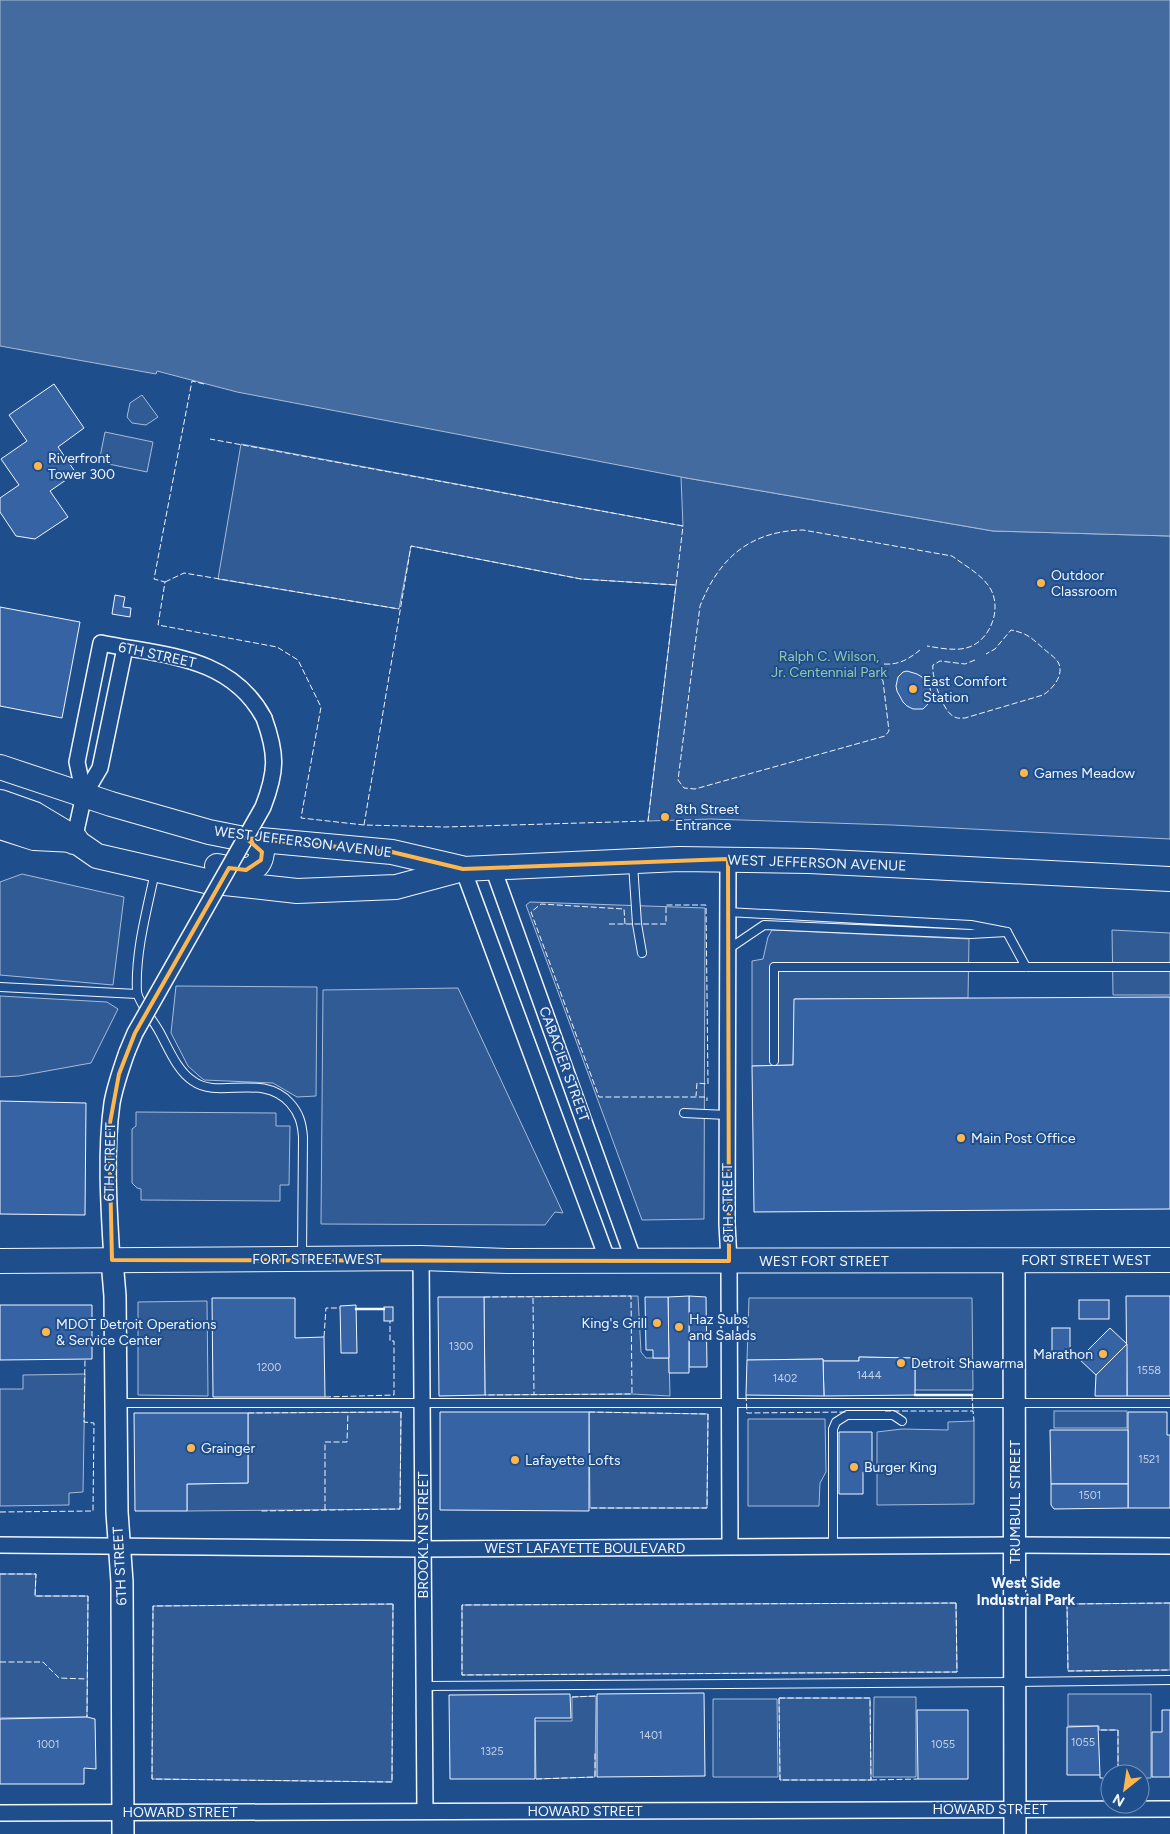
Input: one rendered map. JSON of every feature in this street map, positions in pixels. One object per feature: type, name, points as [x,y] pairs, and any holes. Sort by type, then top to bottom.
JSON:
[{"type":"highway","points":[[0,804],[34,816],[74,840]]},
{"type":"main road","name":"WEST JEFFERSON AVENUE","points":[[0,767],[175,823],[239,838],[392,852],[463,869]]},
{"type":"main road","points":[[0,827],[34,838],[74,840]]},
{"type":"main road","points":[[118,860],[157,858],[246,870],[256,867],[261,860],[262,852],[256,844],[239,838]]},
{"type":"main road","name":"WEST JEFFERSON AVENUE","points":[[74,840],[98,856],[206,881],[296,891],[396,887],[463,869],[632,861],[728,859],[809,861],[1170,879]]},
{"type":"main road","name":"FORT STREET WEST","points":[[0,1261],[421,1258],[507,1261],[634,1261]]},
{"type":"main road","name":"FORT STREET WEST","points":[[1014,1261],[1164,1260]]},
{"type":"main road","name":"WEST FORT STREET","points":[[634,1261],[1014,1261]]},
{"type":"street","name":"6TH STREET","points":[[84,795],[77,762],[101,642],[185,659],[220,672],[234,680],[248,693],[264,718],[273,748],[274,762],[270,790],[263,807],[140,1025],[127,1052],[112,1101],[109,1128],[110,1219],[115,1296],[117,1512],[122,1582],[122,1834]]},
{"type":"street","points":[[74,840],[84,795],[100,768],[125,648]]},
{"type":"street","name":"8TH STREET","points":[[728,859],[726,1224],[729,1261],[730,1546]]},
{"type":"street","name":"CABACIER STREET","points":[[493,868],[634,1261]]},
{"type":"street","name":"CABACIER STREET","points":[[463,869],[608,1261]]},
{"type":"street","name":"BROOKLYN STREET","points":[[421,1258],[425,1811]]},
{"type":"street","name":"TRUMBULL STREET","points":[[1014,1261],[1016,1834]]},
{"type":"street","name":"WEST LAFAYETTE BOULEVARD","points":[[0,1545],[423,1549],[730,1546],[1170,1546]]},
{"type":"street","name":"HOWARD STREET","points":[[0,1813],[1170,1808]]},
{"type":"lane","points":[[632,861],[636,924],[642,953]]},
{"type":"lane","points":[[155,869],[139,956],[137,994],[180,1066],[194,1082],[203,1086],[268,1089],[284,1097],[297,1110],[302,1125],[303,1137],[302,1259]]},
{"type":"lane","points":[[727,912],[971,924],[1007,932],[1026,967]]},
{"type":"lane","points":[[727,950],[764,925],[971,934],[1007,932]]},
{"type":"lane","points":[[774,1061],[774,968],[1170,967]]},
{"type":"lane","points":[[0,987],[137,994]]},
{"type":"lane","points":[[684,1113],[727,1115]]},
{"type":"lane","points":[[116,1403],[1170,1403]]},
{"type":"lane","points":[[833,1547],[833,1432],[836,1422],[847,1414],[893,1415],[902,1421]]},
{"type":"lane","points":[[424,1686],[1170,1680]]},
{"type":"highlighted area","points":[[246,838],[392,852],[463,869],[728,859],[729,1261],[112,1260],[109,1128],[119,1074],[135,1033],[229,868],[246,870],[261,860],[262,852]]},
{"type":"shaded area","points":[[0,0],[1170,0],[1170,536],[993,531],[681,477],[237,392],[157,371],[156,374],[0,346]]},
{"type":"shaded area","points":[[142,395],[158,417],[146,425],[132,423],[127,417],[130,403]]},
{"type":"shaded area","points":[[105,432],[153,442],[147,472],[99,462]]},
{"type":"shaded area","name":"Ralph C. Wilson, Jr. Centennial Park","points":[[241,444],[683,526],[681,477],[993,531],[1170,536],[1170,839],[892,825],[710,819],[648,821],[676,585],[581,579],[411,546],[399,609],[218,579]]},
{"type":"shaded area","points":[[22,874],[124,897],[113,985],[0,975],[0,882]]},
{"type":"shaded area","points":[[530,902],[705,908],[704,1219],[642,1220],[526,905]]},
{"type":"shaded area","points":[[772,930],[969,939],[968,998],[795,999],[793,1065],[752,1066],[752,961],[763,959],[768,937]]},
{"type":"shaded area","points":[[1112,930],[1170,933],[1170,995],[1113,995]]},
{"type":"shaded area","points":[[176,986],[317,987],[316,1096],[297,1097],[273,1083],[204,1080],[188,1066],[171,1033]]},
{"type":"shaded area","points":[[458,988],[563,1213],[555,1212],[545,1225],[321,1224],[323,990]]},
{"type":"shaded area","points":[[0,996],[107,1002],[118,1009],[91,1063],[19,1076],[0,1077]]},
{"type":"shaded area","points":[[136,1112],[276,1113],[276,1126],[290,1126],[289,1185],[280,1185],[280,1201],[141,1200],[141,1189],[132,1183],[132,1129],[136,1126]]},
{"type":"shaded area","points":[[638,1296],[641,1352],[646,1358],[669,1358],[670,1396],[632,1394],[485,1395],[484,1297]]},
{"type":"shaded area","points":[[749,1298],[972,1298],[973,1390],[915,1390],[915,1358],[859,1357],[859,1361],[823,1361],[823,1359],[747,1360]]},
{"type":"shaded area","points":[[207,1301],[208,1396],[138,1395],[138,1302]]},
{"type":"shaded area","points":[[85,1374],[83,1492],[69,1493],[69,1505],[0,1506],[0,1389],[23,1389],[23,1375]]},
{"type":"shaded area","points":[[1054,1411],[1127,1411],[1127,1428],[1054,1428]]},
{"type":"shaded area","points":[[401,1412],[400,1509],[187,1511],[187,1484],[248,1483],[248,1413]]},
{"type":"shaded area","points":[[589,1412],[708,1414],[707,1508],[590,1508]]},
{"type":"shaded area","points":[[748,1419],[825,1419],[826,1472],[820,1483],[819,1506],[748,1506]]},
{"type":"shaded area","points":[[974,1421],[974,1504],[877,1505],[877,1432],[902,1429],[948,1430],[948,1422]]},
{"type":"shaded area","points":[[0,1574],[36,1574],[35,1596],[88,1596],[87,1717],[0,1718]]},
{"type":"shaded area","points":[[956,1603],[957,1672],[462,1675],[462,1605]]},
{"type":"shaded area","points":[[1170,1603],[1170,1670],[1068,1671],[1067,1604]]},
{"type":"shaded area","points":[[393,1604],[392,1782],[152,1779],[153,1606]]},
{"type":"shaded area","points":[[1068,1694],[1151,1694],[1151,1778],[1150,1764],[1118,1764],[1118,1730],[1099,1730],[1099,1726],[1068,1726]]},
{"type":"shaded area","points":[[596,1696],[595,1777],[536,1779],[535,1721],[572,1721],[572,1697]]},
{"type":"shaded area","points":[[874,1697],[916,1697],[916,1777],[873,1777]]},
{"type":"shaded area","points":[[779,1698],[870,1698],[871,1780],[780,1780]]},
{"type":"shaded area","points":[[713,1699],[777,1699],[778,1777],[713,1777]]},
{"type":"building","name":"Riverfront Tower 300","points":[[54,384],[84,428],[58,447],[76,473],[50,491],[68,517],[35,539],[16,536],[0,512],[0,498],[19,485],[1,459],[27,441],[9,415]]},
{"type":"building","points":[[115,595],[125,597],[123,607],[131,608],[130,617],[112,614]]},
{"type":"building","points":[[0,607],[80,622],[62,718],[0,706]]},
{"type":"building","name":"East Comfort Station","points":[[907,671],[922,677],[930,688],[929,703],[923,709],[913,709],[907,706],[897,691],[898,677]]},
{"type":"building","name":"Main Post Office","points":[[1170,997],[1170,1209],[754,1212],[752,1066],[793,1065],[794,999]]},
{"type":"building","points":[[0,1101],[86,1103],[85,1215],[0,1214]]},
{"type":"building","points":[[689,1296],[706,1297],[707,1367],[689,1367]]},
{"type":"building","name":"Haz Subs and Salads","points":[[689,1296],[689,1373],[669,1373],[668,1297]]},
{"type":"building","points":[[1126,1296],[1170,1296],[1170,1396],[1127,1396]]},
{"type":"building","points":[[438,1297],[484,1297],[485,1395],[439,1396]]},
{"type":"building","name":"King's Grill","points":[[645,1297],[668,1297],[669,1358],[653,1358],[653,1350],[646,1350]]},
{"type":"building","points":[[212,1298],[295,1298],[295,1338],[324,1337],[325,1397],[213,1397]]},
{"type":"building","points":[[1079,1300],[1109,1300],[1109,1319],[1079,1319]]},
{"type":"building","name":"MDOT Detroit Operations & Service Center","points":[[0,1305],[92,1305],[92,1359],[0,1360]]},
{"type":"building","points":[[356,1305],[357,1353],[341,1353],[340,1306]]},
{"type":"building","points":[[384,1307],[393,1307],[393,1321],[384,1321]]},
{"type":"building","points":[[1052,1328],[1070,1328],[1070,1358],[1052,1358]]},
{"type":"building","points":[[1110,1328],[1127,1344],[1096,1375],[1079,1359]]},
{"type":"building","points":[[1127,1344],[1127,1396],[1095,1396],[1096,1375]]},
{"type":"building","points":[[859,1357],[915,1358],[915,1395],[824,1396],[823,1361],[859,1361]]},
{"type":"building","points":[[823,1359],[824,1396],[746,1395],[747,1360]]},
{"type":"building","name":"Lafayette Lofts","points":[[440,1412],[589,1412],[589,1511],[440,1510]]},
{"type":"building","points":[[1128,1412],[1167,1412],[1167,1435],[1170,1435],[1170,1508],[1128,1508]]},
{"type":"building","name":"Grainger","points":[[134,1413],[248,1413],[248,1483],[187,1484],[187,1511],[135,1511]]},
{"type":"building","points":[[1050,1430],[1128,1430],[1128,1484],[1051,1484]]},
{"type":"building","name":"Burger King","points":[[839,1432],[872,1432],[872,1463],[869,1463],[869,1472],[863,1472],[863,1494],[839,1494]]},
{"type":"building","points":[[1051,1484],[1128,1484],[1128,1508],[1054,1509],[1051,1505]]},
{"type":"building","points":[[704,1693],[705,1776],[597,1777],[597,1694]]},
{"type":"building","points":[[570,1694],[571,1718],[535,1718],[535,1779],[450,1779],[449,1695]]},
{"type":"building","points":[[917,1710],[968,1710],[968,1779],[918,1779]]},
{"type":"building","points":[[1162,1710],[1170,1710],[1170,1777],[1152,1777],[1152,1732],[1162,1732]]},
{"type":"building","points":[[87,1717],[95,1719],[96,1769],[84,1768],[84,1784],[0,1784],[0,1719]]},
{"type":"building","points":[[1098,1726],[1100,1775],[1067,1775],[1067,1727]]},
{"type":"fence","points":[[204,384],[192,381],[154,579],[165,582],[158,625],[277,647],[298,660],[321,707],[301,818],[364,825],[445,827],[648,821],[683,526],[210,439]]},
{"type":"fence","points":[[877,672],[883,681],[889,731],[885,736],[695,789],[684,788],[678,780],[700,606],[708,589],[727,561],[752,542],[767,536],[803,530],[952,556],[976,573],[988,585],[993,593],[995,613],[988,631],[975,644],[961,649],[927,646]]},
{"type":"fence","points":[[364,825],[411,546],[581,579],[676,585]]},
{"type":"fence","points":[[165,582],[184,573],[399,609]]},
{"type":"fence","points":[[975,660],[965,664],[940,661],[933,665],[938,693],[949,713],[956,718],[965,718],[1043,695],[1051,689],[1059,676],[1060,667],[1055,658],[1029,636],[1017,631],[1011,630],[995,649],[986,654]]},
{"type":"fence","points":[[884,664],[904,661],[920,650]]},
{"type":"fence","points":[[625,924],[624,909],[541,904],[531,912],[599,1097],[707,1097],[707,1101]]},
{"type":"fence","points":[[609,924],[666,924],[666,905],[706,905],[708,1084],[697,1083],[696,1096]]},
{"type":"fence","points":[[484,1297],[631,1296],[632,1394],[485,1395]]},
{"type":"fence","points":[[533,1298],[534,1394]]},
{"type":"fence","points":[[324,1337],[326,1308],[340,1308]]},
{"type":"fence","points":[[325,1397],[394,1395],[394,1341],[390,1341],[390,1321]]},
{"type":"fence","points":[[0,1512],[93,1511],[94,1423],[84,1422],[85,1359]]},
{"type":"fence","points":[[746,1395],[747,1413],[848,1412]]},
{"type":"fence","points":[[972,1395],[973,1411]]},
{"type":"fence","points":[[885,1411],[973,1411],[974,1421]]},
{"type":"fence","points":[[325,1510],[325,1442],[347,1442],[348,1412]]},
{"type":"fence","points":[[248,1413],[401,1412],[400,1509],[261,1511]]},
{"type":"fence","points":[[589,1412],[708,1414],[707,1508],[590,1508]]},
{"type":"fence","points":[[0,1574],[36,1574],[35,1596],[88,1596],[87,1717]]},
{"type":"fence","points":[[956,1603],[957,1672],[462,1675],[462,1605],[956,1603]]},
{"type":"fence","points":[[1170,1603],[1067,1604],[1068,1671],[1170,1670]]},
{"type":"fence","points":[[393,1604],[392,1782],[152,1779],[153,1606],[393,1604]]},
{"type":"fence","points":[[0,1662],[43,1662],[59,1678],[87,1679]]},
{"type":"fence","points":[[572,1697],[596,1696]]},
{"type":"fence","points":[[779,1698],[870,1698],[871,1780],[780,1780],[779,1698]]},
{"type":"fence","points":[[1101,1730],[1118,1730],[1118,1764]]},
{"type":"fence","points":[[536,1779],[595,1777],[595,1753]]},
{"type":"fence","points":[[871,1780],[918,1779]]},
{"type":"wall","points":[[356,1309],[384,1309]]},
{"type":"wall","points":[[915,1395],[972,1395]]},
{"type":"place","name":"Riverfront Tower 300","points":[[38,466]]},
{"type":"place","name":"Outdoor Classroom","points":[[1041,583]]},
{"type":"place","name":"East Comfort Station","points":[[913,689]]},
{"type":"place","name":"Games Meadow","points":[[1024,773]]},
{"type":"place","name":"8th Street Entrance","points":[[665,817]]},
{"type":"place","name":"Main Post Office","points":[[961,1138]]},
{"type":"place","name":"King's Grill","points":[[657,1323]]},
{"type":"place","name":"Haz Subs and Salads","points":[[679,1327]]},
{"type":"place","name":"MDOT Detroit Operations & Service Center","points":[[46,1332]]},
{"type":"place","name":"Marathon","points":[[1103,1354]]},
{"type":"place","name":"Detroit Shawarma","points":[[901,1363]]},
{"type":"place","name":"Grainger","points":[[191,1448]]},
{"type":"place","name":"Lafayette Lofts","points":[[515,1460]]},
{"type":"place","name":"Burger King","points":[[854,1467]]},
{"type":"district","name":"West Side Industrial Park","points":[[1026,1592]]}]
